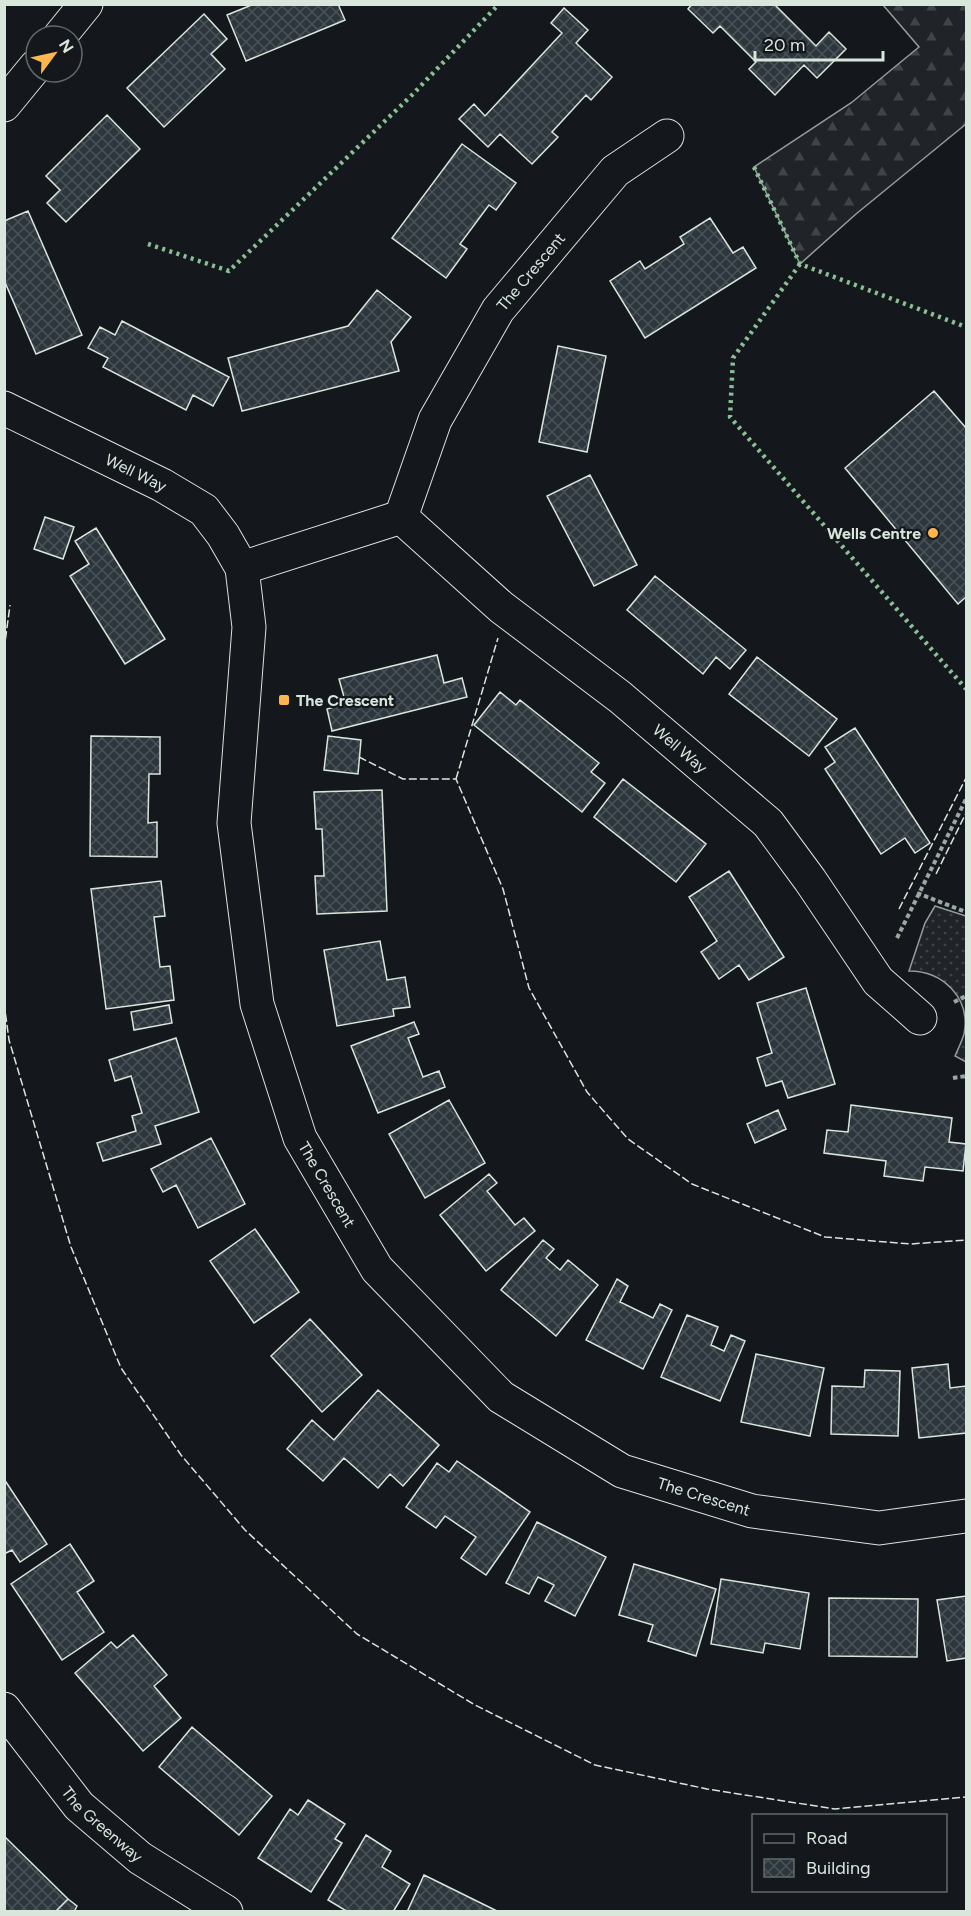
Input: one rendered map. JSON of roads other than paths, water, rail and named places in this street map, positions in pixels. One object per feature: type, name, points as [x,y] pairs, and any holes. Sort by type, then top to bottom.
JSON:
[{"type":"street","points":[[70,24],[86,4]]},
{"type":"street","points":[[4,105],[24,81]]},
{"type":"street","name":"The Crescent","points":[[401,516],[435,420],[498,310],[615,171],[667,136]]},
{"type":"street","name":"Well Way","points":[[4,408],[162,485],[204,510],[224,535],[242,568]]},
{"type":"street","points":[[242,568],[401,516]]},
{"type":"street","name":"Well Way","points":[[401,516],[501,607],[620,697],[768,823],[810,880],[878,981],[920,1018]]},
{"type":"street","name":"The Crescent","points":[[242,568],[249,627],[234,823],[257,1004],[300,1138],[377,1269],[501,1397],[622,1471],[752,1511],[868,1527],[879,1528],[966,1516]]},
{"type":"street","name":"The Greenway","points":[[4,1709],[79,1806],[140,1858],[226,1911]]},
{"type":"place","name":"Wells Centre","points":[[933,533]]},
{"type":"place","name":"The Crescent","points":[[284,700]]}]
